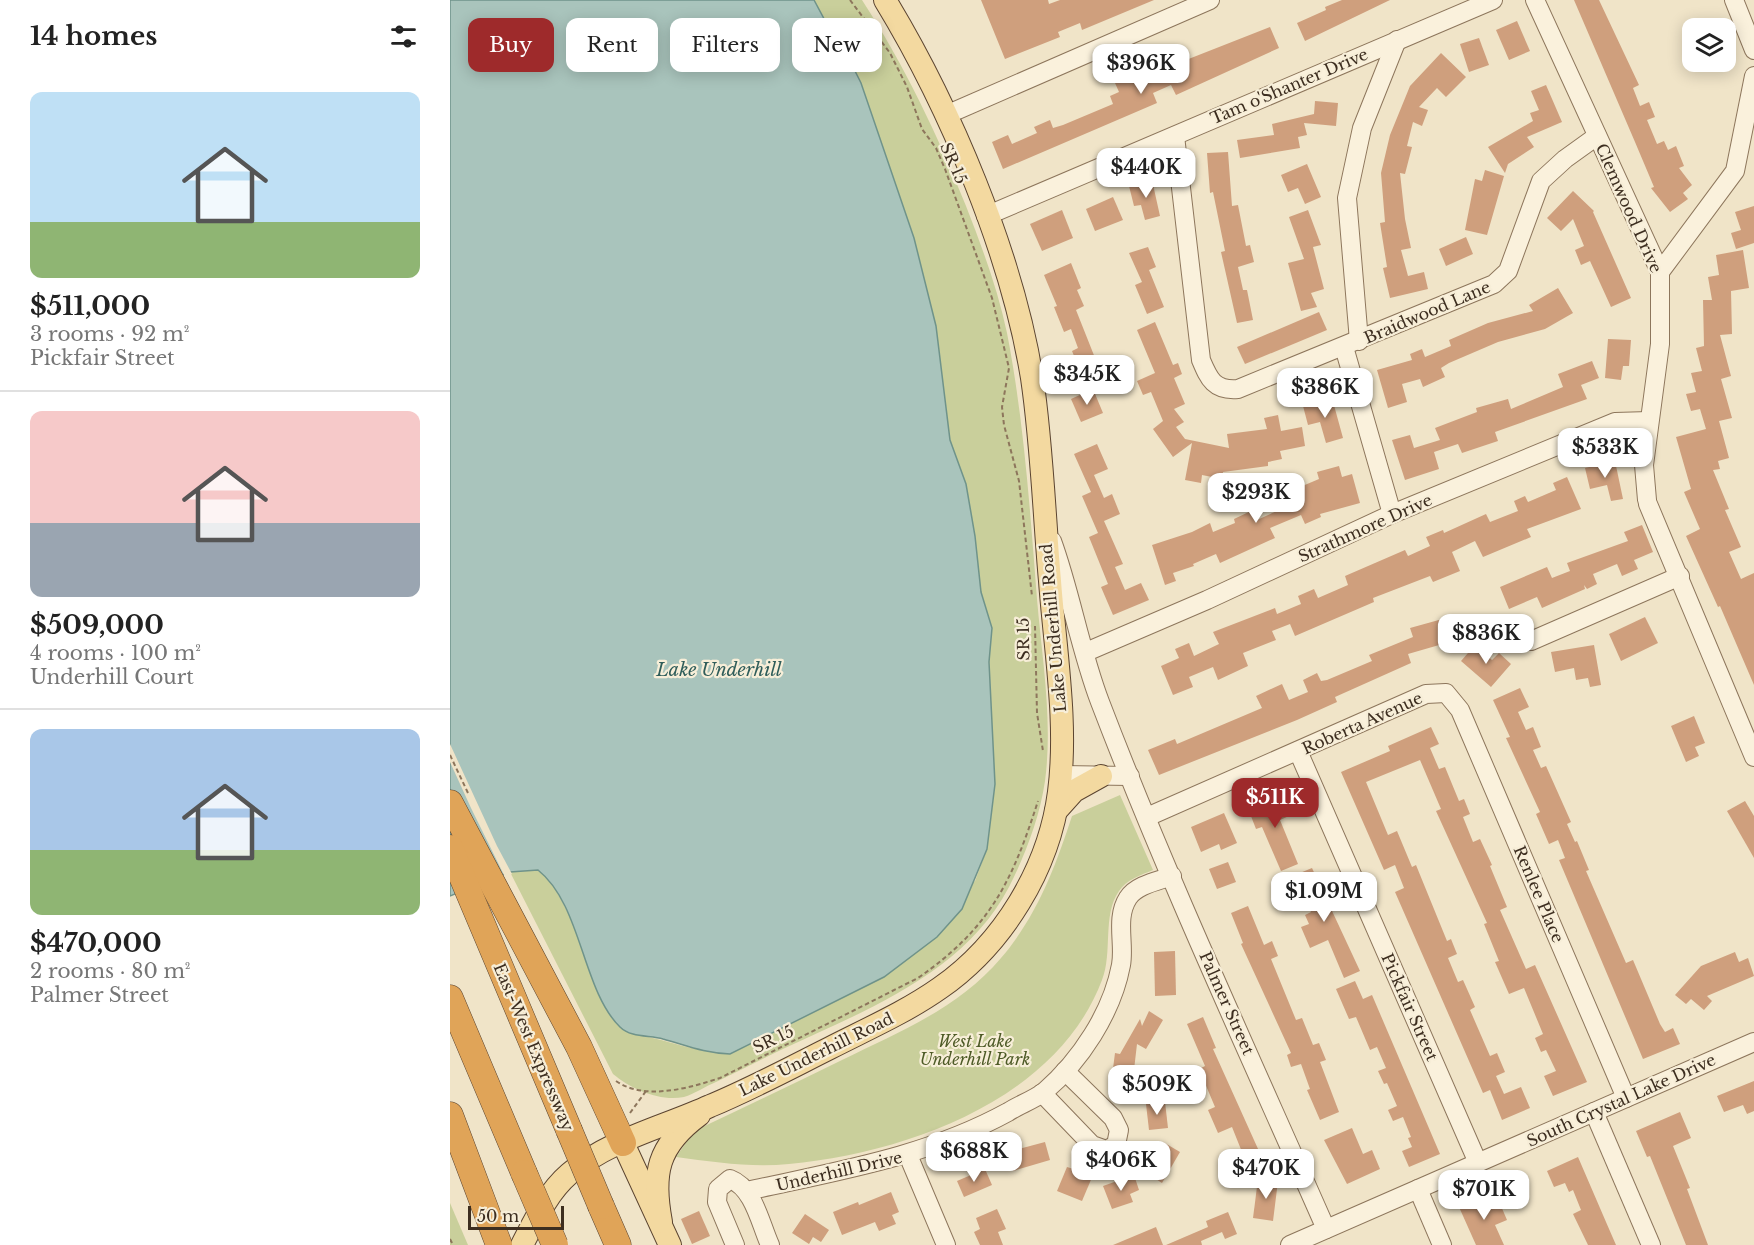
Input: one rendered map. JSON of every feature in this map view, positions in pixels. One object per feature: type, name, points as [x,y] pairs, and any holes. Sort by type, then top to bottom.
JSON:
[{"type":"highway","points":[[450,803],[579,1047],[623,1143]]},
{"type":"highway","name":"East-West Expressway","points":[[450,848],[618,1245]]},
{"type":"highway","points":[[450,998],[555,1245]]},
{"type":"highway","points":[[450,1115],[499,1245]]},
{"type":"main road","name":"Lake Underhill Road","points":[[522,1245],[558,1185],[588,1160],[710,1107],[888,1019],[957,975],[978,955],[1011,915],[1032,878],[1056,811],[1061,775],[1061,724],[1036,416],[1025,345],[1010,288],[986,216],[946,115],[912,46],[885,0]]},
{"type":"main road","points":[[1056,811],[1074,791],[1101,776]]},
{"type":"main road","name":"Lake Underhill Road","points":[[661,1222],[655,1192],[657,1170],[683,1128],[710,1107]]},
{"type":"main road","points":[[623,1143],[661,1222]]},
{"type":"main road","name":"SR 15","points":[[661,1222],[670,1245]]},
{"type":"street","points":[[946,115],[1210,0]]},
{"type":"street","name":"Tam o'Shanter Drive","points":[[986,216],[1494,0]]},
{"type":"street","name":"Clemwood Drive","points":[[1535,0],[1660,272],[1660,344],[1644,465],[1648,502],[1754,757]]},
{"type":"street","points":[[1734,0],[1754,50]]},
{"type":"street","points":[[1392,514],[1352,344],[1347,198],[1362,128],[1397,40]]},
{"type":"street","points":[[1660,272],[1735,171],[1754,76]]},
{"type":"street","name":"Braidwood Lane","points":[[1175,136],[1201,360],[1209,380],[1218,388],[1238,389],[1494,284],[1508,271],[1541,181],[1564,159],[1597,136]]},
{"type":"street","name":"Strathmore Drive","points":[[1086,652],[1392,514],[1615,422],[1649,420]]},
{"type":"street","name":"Palmer Street","points":[[1045,521],[1065,576],[1092,680],[1130,776],[1326,1229]]},
{"type":"street","points":[[1531,641],[1680,576]]},
{"type":"street","name":"Roberta Avenue","points":[[1147,817],[1426,694],[1446,693]]},
{"type":"street","name":"Renlee Place","points":[[1446,693],[1460,710],[1626,1098]]},
{"type":"street","name":"Pickfair Street","points":[[1298,751],[1478,1163]]},
{"type":"street","points":[[1061,775],[1130,776]]},
{"type":"street","name":"Underhill Drive","points":[[747,1191],[908,1155],[974,1130],[1042,1093],[1065,1071],[1104,1018],[1121,965],[1121,916],[1128,898],[1137,888],[1172,876]]},
{"type":"street","name":"South Crystal Lake Drive","points":[[1290,1245],[1754,1042]]},
{"type":"street","points":[[1042,1093],[1092,1145],[1106,1150],[1116,1144],[1119,1130],[1113,1118],[1065,1071]]},
{"type":"street","points":[[1594,1112],[1651,1245]]},
{"type":"street","points":[[908,1155],[946,1245]]},
{"type":"street","points":[[735,1245],[717,1202],[718,1189],[730,1179],[740,1183],[747,1191],[770,1245]]},
{"type":"street","points":[[1418,1189],[1442,1245]]},
{"type":"path","name":"SR 15","points":[[850,0],[890,53],[907,87],[922,129],[936,148],[945,169],[992,298],[1009,368],[1002,407],[1004,425],[1019,482],[1033,598]]},
{"type":"path","name":"SR 15","points":[[1035,620],[1037,713],[1043,753]]},
{"type":"path","name":"SR 15","points":[[629,1115],[646,1091],[700,1085],[720,1078],[871,1004],[942,961],[978,924],[1007,885],[1021,855],[1041,793]]},
{"type":"path","points":[[450,1239],[453,1245]]},
{"type":"green space","points":[[814,0],[862,0],[874,18],[824,18]]},
{"type":"green space","points":[[882,32],[944,153],[978,237],[1007,333],[1026,465],[1046,690],[1047,758],[1040,808],[1021,862],[1009,887],[990,917],[967,943],[940,965],[911,985],[848,1019],[692,1094],[665,1098],[628,1085],[613,1074],[510,872],[538,870],[550,879],[632,1034],[705,1051],[730,1053],[975,881],[987,849],[995,785],[989,662],[992,628],[981,592],[966,484],[950,440],[936,326],[914,238],[856,72],[882,72]]},
{"type":"green space","name":"West Lake Underhill Park","points":[[1120,795],[1153,870],[1134,878],[1119,891],[1111,911],[1107,958],[1102,980],[1080,1022],[1051,1058],[1014,1088],[972,1113],[928,1133],[881,1147],[834,1158],[789,1164],[733,1164],[676,1157],[694,1131],[906,1029],[966,991],[1001,958],[1025,925],[1052,873],[1072,816]]},
{"type":"green space","points":[[450,1203],[468,1245],[450,1245]]},
{"type":"water","name":"Lake Underhill","points":[[450,0],[814,0],[824,18],[792,18],[792,72],[856,72],[914,238],[936,326],[950,440],[966,484],[981,592],[992,628],[989,662],[995,784],[987,849],[962,909],[937,937],[884,977],[730,1054],[704,1051],[624,1031],[607,1011],[597,992],[564,904],[553,885],[538,870],[510,872],[450,896]]},
{"type":"pier","points":[[450,744],[512,874],[505,877],[471,808],[450,762]]},
{"type":"building","points":[[981,0],[1048,0],[1049,4],[1060,0],[1154,0],[1082,30],[1080,23],[1058,32],[1060,37],[1005,59]]},
{"type":"building","points":[[1342,0],[1390,0],[1305,41],[1297,23]]},
{"type":"building","points":[[1574,0],[1599,0],[1639,85],[1633,88],[1640,106],[1649,102],[1655,117],[1647,120],[1657,144],[1664,141],[1668,150],[1676,146],[1684,166],[1679,168],[1692,185],[1683,193],[1688,199],[1670,212],[1651,188],[1654,187]]},
{"type":"building","points":[[1517,21],[1530,51],[1509,60],[1496,30]]},
{"type":"building","points":[[1270,27],[1279,48],[1176,95],[1171,85],[1153,93],[1157,103],[1003,169],[992,142],[1008,135],[1012,144],[1037,133],[1034,127],[1050,120],[1053,128],[1063,125],[1113,104],[1110,96],[1119,92],[1115,83],[1132,76],[1136,85],[1161,75],[1157,65],[1184,54],[1186,60]]},
{"type":"building","points":[[1479,38],[1489,65],[1469,72],[1460,44]]},
{"type":"building","points":[[1441,53],[1466,77],[1446,97],[1437,88],[1419,107],[1428,110],[1422,126],[1413,122],[1407,146],[1412,147],[1405,174],[1400,173],[1411,248],[1401,250],[1408,276],[1424,272],[1428,289],[1390,298],[1383,268],[1387,267],[1380,223],[1385,222],[1381,173],[1390,135],[1410,86]]},
{"type":"building","points":[[1546,85],[1562,122],[1527,137],[1534,147],[1508,164],[1505,173],[1488,147],[1533,121],[1530,113],[1539,110],[1531,91]]},
{"type":"building","points":[[1315,101],[1338,103],[1336,126],[1304,123],[1307,135],[1298,137],[1300,148],[1240,158],[1237,140],[1274,135],[1272,124],[1314,114]]},
{"type":"building","points":[[1228,152],[1232,206],[1238,205],[1246,246],[1250,245],[1254,262],[1238,267],[1243,290],[1247,290],[1253,320],[1237,323],[1221,252],[1225,251],[1213,192],[1210,193],[1207,153]]},
{"type":"building","points":[[1307,164],[1321,197],[1305,204],[1298,188],[1288,192],[1281,175]]},
{"type":"building","points":[[1485,170],[1504,176],[1487,235],[1465,230],[1475,179],[1482,181]]},
{"type":"building","points":[[1152,180],[1160,216],[1145,220],[1141,205],[1134,206],[1129,186]]},
{"type":"building","points":[[1573,191],[1594,211],[1631,298],[1611,307],[1590,261],[1581,265],[1575,250],[1584,246],[1573,219],[1561,231],[1547,218]]},
{"type":"building","points":[[1113,197],[1123,220],[1095,231],[1086,209]]},
{"type":"building","points":[[1754,206],[1754,243],[1736,249],[1731,233],[1741,230],[1735,212]]},
{"type":"building","points":[[1062,210],[1073,238],[1042,251],[1030,224]]},
{"type":"building","points":[[1308,210],[1321,245],[1313,247],[1324,289],[1311,293],[1317,307],[1301,311],[1288,263],[1304,259],[1289,217]]},
{"type":"building","points":[[1466,237],[1473,254],[1446,266],[1439,249]]},
{"type":"building","points":[[1148,247],[1156,267],[1149,270],[1164,307],[1147,314],[1135,285],[1142,282],[1129,253]]},
{"type":"building","points":[[1743,250],[1749,288],[1731,291],[1732,334],[1720,335],[1731,376],[1721,379],[1732,418],[1719,421],[1729,458],[1718,461],[1720,469],[1713,470],[1729,509],[1725,510],[1741,547],[1729,552],[1741,579],[1754,573],[1754,685],[1720,606],[1718,607],[1686,536],[1700,529],[1684,492],[1691,489],[1676,437],[1706,429],[1700,409],[1691,411],[1686,394],[1696,392],[1691,373],[1702,371],[1696,348],[1704,346],[1703,300],[1712,300],[1708,277],[1719,275],[1716,255]]},
{"type":"building","points":[[1071,263],[1081,288],[1077,290],[1084,306],[1076,310],[1101,373],[1084,380],[1072,351],[1078,348],[1071,329],[1064,332],[1054,307],[1057,306],[1044,275]]},
{"type":"building","points":[[1558,288],[1573,313],[1545,329],[1498,342],[1449,363],[1441,368],[1445,377],[1423,387],[1420,379],[1402,384],[1407,402],[1388,408],[1377,370],[1412,360],[1410,354],[1422,349],[1425,357],[1451,346],[1449,340],[1488,323],[1533,311],[1529,305]]},
{"type":"building","points":[[1319,312],[1327,330],[1245,364],[1237,347]]},
{"type":"building","points":[[1155,322],[1173,365],[1178,363],[1182,374],[1174,378],[1185,404],[1174,409],[1184,422],[1176,427],[1185,439],[1229,448],[1227,434],[1267,429],[1264,418],[1278,415],[1281,431],[1302,427],[1305,446],[1280,451],[1282,459],[1268,462],[1268,466],[1223,472],[1222,479],[1202,475],[1201,483],[1185,480],[1192,443],[1173,457],[1153,429],[1163,421],[1151,392],[1143,395],[1137,381],[1155,373],[1137,330]]},
{"type":"building","points":[[1608,339],[1631,340],[1629,366],[1623,366],[1621,380],[1605,378]]},
{"type":"building","points":[[1592,361],[1599,378],[1581,385],[1587,399],[1495,432],[1498,441],[1462,453],[1458,444],[1434,452],[1439,469],[1405,480],[1392,440],[1410,435],[1414,448],[1440,440],[1435,428],[1477,412],[1476,408],[1508,399],[1511,409],[1563,387],[1558,374]]},
{"type":"building","points":[[1093,389],[1103,413],[1081,422],[1071,399]]},
{"type":"building","points":[[1332,398],[1343,438],[1326,443],[1320,422],[1308,425],[1303,406]]},
{"type":"building","points":[[1097,444],[1108,469],[1094,475],[1104,498],[1112,494],[1120,514],[1104,521],[1123,564],[1115,567],[1125,590],[1141,583],[1149,600],[1113,615],[1101,587],[1108,584],[1089,537],[1098,533],[1082,496],[1091,492],[1074,454]]},
{"type":"building","points":[[1615,461],[1623,499],[1611,501],[1607,485],[1590,489],[1585,468]]},
{"type":"building","points":[[1339,466],[1342,477],[1352,474],[1360,503],[1320,514],[1321,517],[1305,524],[1301,515],[1270,528],[1275,538],[1220,563],[1216,554],[1193,564],[1194,566],[1173,573],[1176,581],[1165,585],[1152,545],[1192,532],[1210,523],[1213,532],[1235,523],[1234,519],[1253,510],[1257,520],[1279,510],[1274,498],[1319,479],[1317,472]]},
{"type":"building","points":[[1567,477],[1581,509],[1527,529],[1531,537],[1483,557],[1475,541],[1452,552],[1460,571],[1433,582],[1430,576],[1373,598],[1374,602],[1295,636],[1290,624],[1272,631],[1276,640],[1243,653],[1248,666],[1218,680],[1213,667],[1189,677],[1193,687],[1173,695],[1161,666],[1179,658],[1175,649],[1189,643],[1194,656],[1219,644],[1213,632],[1275,608],[1277,614],[1301,604],[1298,596],[1314,589],[1318,598],[1348,585],[1345,576],[1405,550],[1408,556],[1430,546],[1426,537],[1443,530],[1444,533],[1486,514],[1490,522],[1518,511],[1514,501],[1525,496],[1528,502],[1556,490],[1553,483]]},
{"type":"building","points":[[1642,525],[1653,552],[1634,560],[1638,569],[1622,576],[1617,564],[1593,574],[1597,584],[1587,589],[1584,585],[1585,589],[1542,608],[1537,597],[1509,609],[1500,587],[1547,567],[1552,578],[1570,571],[1567,563],[1628,541],[1624,532]]},
{"type":"building","points":[[1645,617],[1658,643],[1621,661],[1609,634]]},
{"type":"building","points":[[1446,618],[1453,641],[1408,654],[1411,663],[1335,697],[1337,702],[1159,775],[1148,750],[1175,739],[1177,744],[1262,708],[1256,696],[1282,684],[1289,700],[1308,692],[1303,680],[1317,673],[1321,681],[1327,680],[1372,661],[1369,655],[1413,637],[1410,628]]},
{"type":"building","points":[[1475,645],[1492,660],[1499,653],[1511,664],[1491,687],[1461,661]]},
{"type":"building","points":[[1594,645],[1601,685],[1590,687],[1588,678],[1576,680],[1574,668],[1555,672],[1551,652]]},
{"type":"building","points":[[1520,688],[1529,707],[1518,712],[1526,730],[1533,727],[1541,747],[1533,750],[1541,768],[1546,766],[1571,822],[1567,824],[1575,842],[1577,841],[1589,870],[1586,871],[1626,963],[1633,960],[1660,1024],[1665,1032],[1673,1028],[1680,1044],[1643,1059],[1559,860],[1565,858],[1558,840],[1549,844],[1536,814],[1540,812],[1506,738],[1510,737],[1493,700]]},
{"type":"building","points":[[1694,716],[1705,743],[1695,747],[1699,756],[1686,762],[1671,726]]},
{"type":"building","points":[[1431,727],[1439,744],[1430,748],[1439,769],[1445,767],[1459,801],[1464,799],[1470,814],[1463,817],[1473,842],[1480,839],[1492,865],[1490,866],[1507,907],[1500,910],[1526,969],[1535,965],[1587,1082],[1553,1096],[1544,1076],[1556,1071],[1546,1050],[1541,1052],[1535,1038],[1543,1034],[1524,988],[1509,994],[1495,962],[1499,961],[1484,924],[1487,923],[1436,811],[1441,809],[1420,760],[1366,782],[1388,835],[1397,831],[1412,867],[1416,865],[1447,941],[1451,939],[1457,954],[1448,958],[1458,982],[1463,980],[1475,1007],[1470,1010],[1490,1056],[1497,1053],[1505,1072],[1496,1076],[1504,1094],[1521,1087],[1530,1108],[1502,1120],[1490,1090],[1483,1093],[1395,892],[1404,888],[1395,865],[1384,870],[1341,772],[1390,751],[1388,746]]},
{"type":"building","points":[[1277,788],[1289,816],[1280,820],[1298,864],[1281,871],[1262,827],[1256,829],[1249,811],[1269,802],[1266,793]]},
{"type":"building","points":[[1745,801],[1754,816],[1754,858],[1727,811]]},
{"type":"building","points":[[1224,813],[1237,843],[1221,850],[1219,844],[1201,852],[1191,827]]},
{"type":"building","points":[[1228,862],[1236,882],[1217,889],[1209,869]]},
{"type":"building","points":[[1312,868],[1360,971],[1344,978],[1328,940],[1310,948],[1301,927],[1309,924],[1305,915],[1311,912],[1295,875]]},
{"type":"building","points":[[1248,906],[1264,945],[1272,941],[1278,956],[1271,959],[1296,1020],[1302,1018],[1313,1045],[1319,1043],[1326,1060],[1320,1062],[1339,1112],[1320,1120],[1307,1090],[1310,1089],[1301,1064],[1291,1067],[1287,1055],[1291,1053],[1241,944],[1243,943],[1231,913]]},
{"type":"building","points":[[1175,951],[1176,995],[1155,996],[1154,952]]},
{"type":"building","points":[[1735,952],[1739,962],[1748,958],[1754,976],[1707,996],[1712,1001],[1704,1010],[1691,999],[1686,1004],[1675,995],[1701,966]]},
{"type":"building","points":[[1355,981],[1363,999],[1372,995],[1440,1154],[1409,1167],[1402,1151],[1412,1147],[1408,1138],[1411,1137],[1403,1117],[1393,1121],[1388,1110],[1397,1106],[1387,1083],[1384,1084],[1378,1071],[1386,1068],[1377,1047],[1370,1050],[1356,1017],[1349,1019],[1336,989]]},
{"type":"building","points":[[1149,1011],[1163,1020],[1146,1049],[1137,1044],[1132,1087],[1111,1084],[1115,1053],[1120,1054],[1140,1019],[1142,1026]]},
{"type":"building","points":[[1203,1017],[1216,1048],[1213,1049],[1263,1160],[1248,1167],[1232,1127],[1218,1133],[1208,1110],[1215,1107],[1199,1069],[1205,1066],[1187,1024]]},
{"type":"building","points":[[1754,1081],[1754,1111],[1747,1114],[1743,1105],[1724,1112],[1717,1096]]},
{"type":"building","points":[[1165,1102],[1168,1128],[1149,1130],[1146,1104]]},
{"type":"building","points":[[1680,1112],[1691,1138],[1673,1146],[1690,1188],[1687,1189],[1708,1245],[1686,1245],[1650,1156],[1647,1157],[1636,1131]]},
{"type":"building","points":[[1352,1128],[1363,1154],[1372,1150],[1380,1169],[1347,1184],[1324,1140]]},
{"type":"building","points":[[1045,1142],[1050,1160],[1013,1171],[1008,1152]]},
{"type":"building","points":[[1163,1142],[1180,1152],[1162,1183],[1145,1172]]},
{"type":"building","points":[[1578,1157],[1616,1245],[1588,1245],[1573,1214],[1581,1210],[1573,1190],[1569,1192],[1565,1183],[1554,1187],[1547,1171]]},
{"type":"building","points":[[1067,1167],[1093,1175],[1082,1201],[1057,1191]]},
{"type":"building","points":[[985,1169],[992,1185],[964,1197],[957,1181]]},
{"type":"building","points":[[1134,1175],[1139,1190],[1130,1194],[1133,1202],[1112,1209],[1103,1186]]},
{"type":"building","points":[[1258,1179],[1278,1181],[1273,1221],[1253,1218]]},
{"type":"building","points":[[891,1192],[899,1212],[892,1215],[896,1224],[879,1231],[875,1222],[842,1235],[833,1212],[858,1202],[859,1205]]},
{"type":"building","points":[[1486,1195],[1490,1203],[1498,1199],[1507,1220],[1495,1225],[1504,1245],[1476,1245],[1459,1207]]},
{"type":"building","points":[[997,1209],[1006,1229],[998,1232],[1003,1245],[980,1245],[974,1232],[980,1229],[976,1218]]},
{"type":"building","points":[[699,1211],[710,1236],[692,1244],[681,1219]]},
{"type":"building","points":[[1228,1212],[1237,1234],[1225,1239],[1222,1232],[1201,1241],[1202,1245],[1166,1245],[1208,1227],[1206,1221]]},
{"type":"building","points":[[805,1214],[829,1230],[821,1242],[813,1237],[809,1244],[792,1233]]},
{"type":"building","points":[[1156,1227],[1163,1245],[1113,1245]]}]
